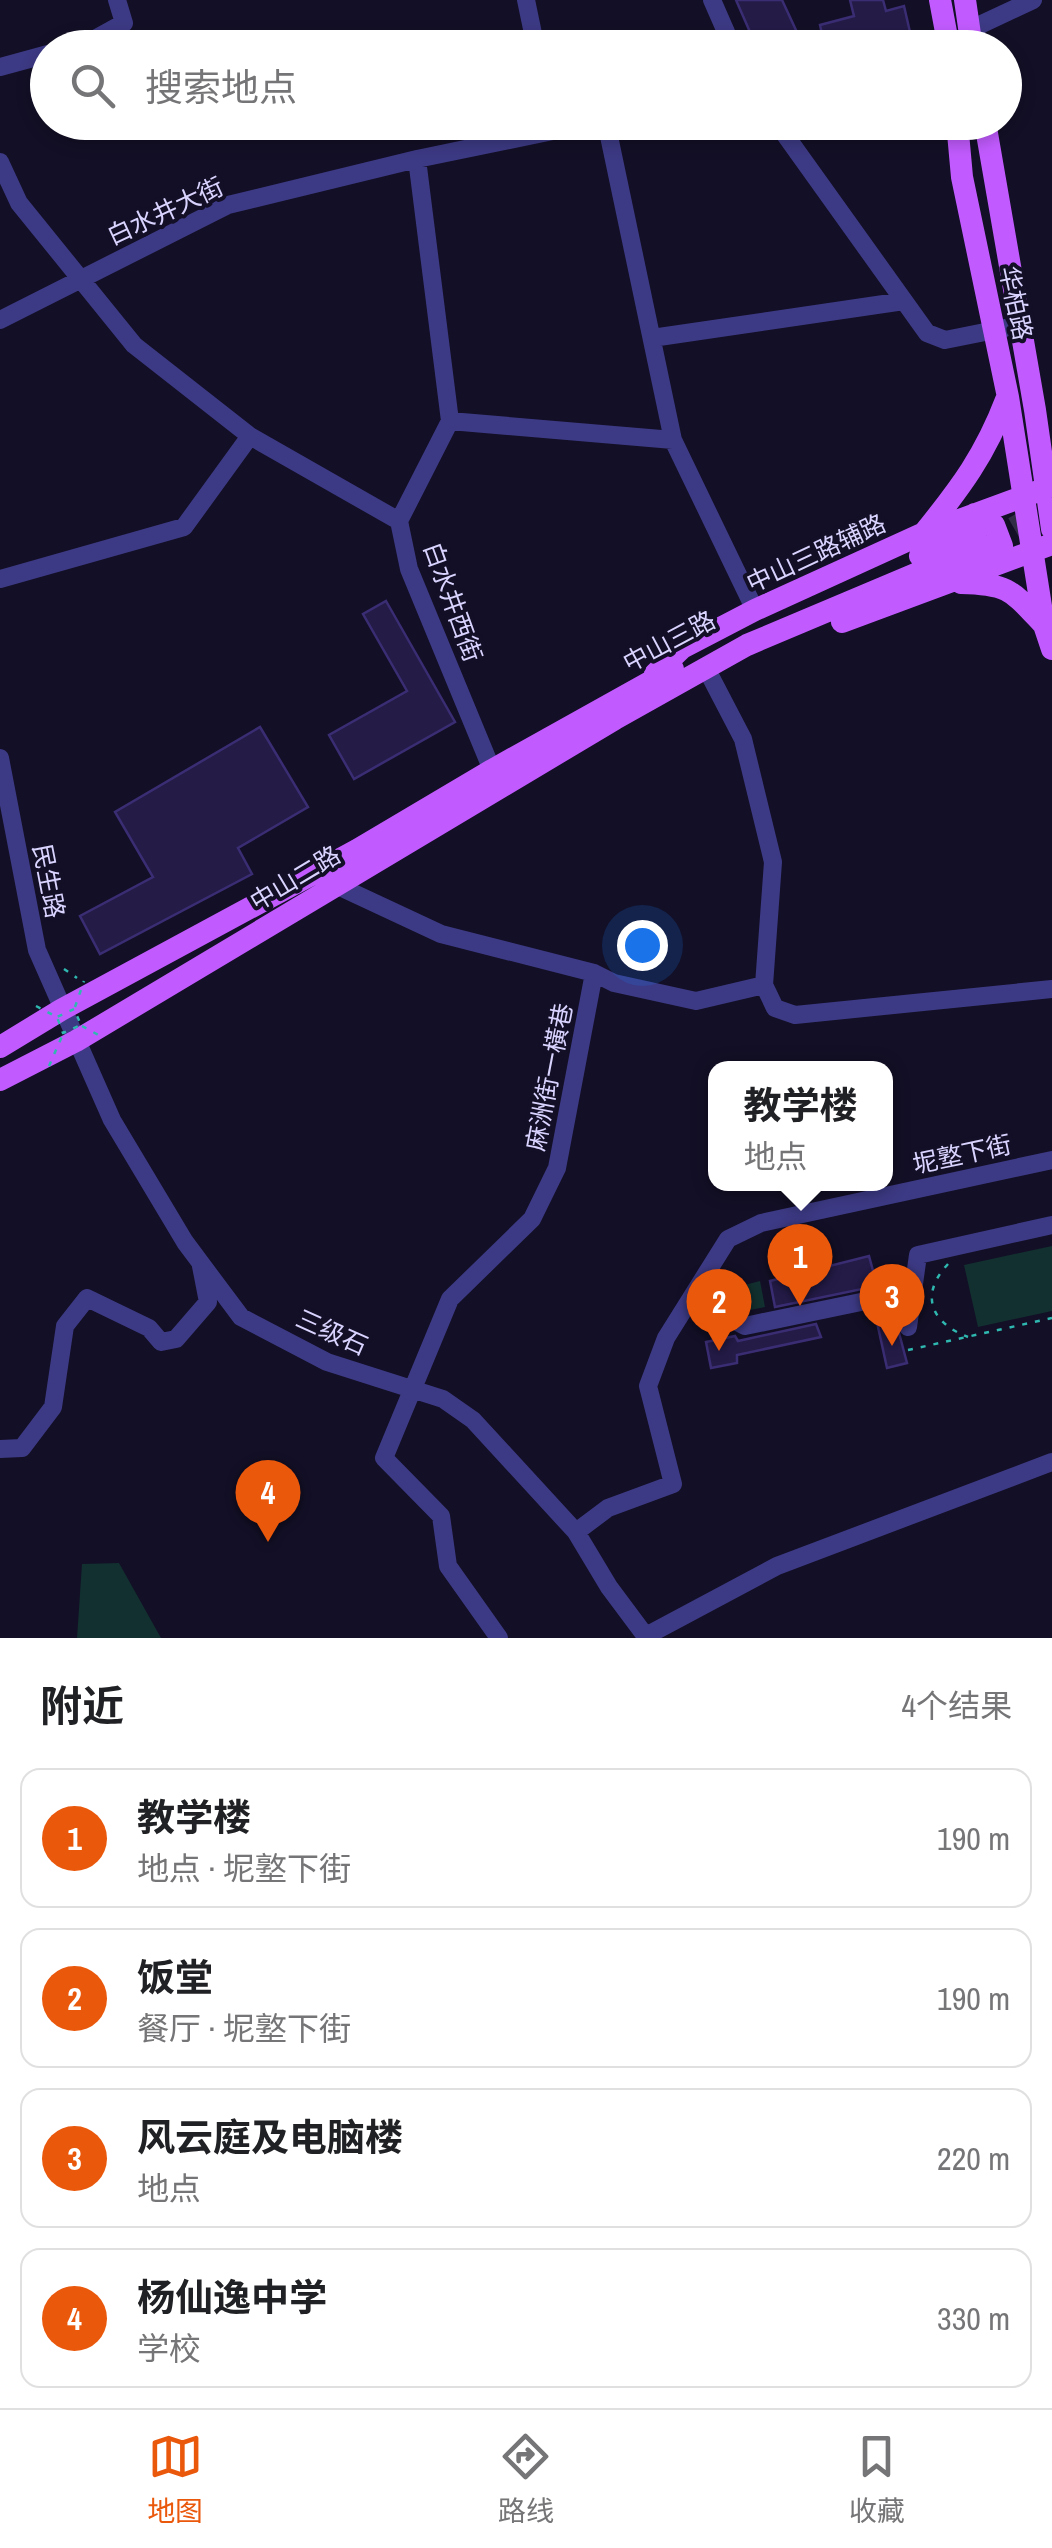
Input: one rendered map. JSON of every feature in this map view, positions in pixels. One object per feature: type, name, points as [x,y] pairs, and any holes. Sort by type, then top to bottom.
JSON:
[{"type":"main road","points":[[940,0],[954,30]]},
{"type":"main road","points":[[961,30],[965,0]]},
{"type":"main road","name":"华柏路","points":[[958,140],[1024,496],[1043,548],[1044,625],[1052,649]]},
{"type":"main road","name":"华柏路","points":[[988,140],[1049,487],[1052,529]]},
{"type":"main road","points":[[924,533],[990,443],[1008,396]]},
{"type":"main road","points":[[1035,410],[1052,439]]},
{"type":"main road","name":"中山三路辅路","points":[[646,683],[682,648],[756,610],[924,533],[978,530],[1024,496],[1049,487]]},
{"type":"main road","points":[[978,530],[994,525],[1002,546],[980,570]]},
{"type":"main road","name":"中山三路","points":[[612,711],[706,668],[978,530]]},
{"type":"main road","name":"中山三路","points":[[612,711],[646,683],[742,634],[978,530]]},
{"type":"main road","points":[[747,645],[784,644],[1043,548]]},
{"type":"main road","points":[[942,583],[994,584],[1016,596],[1044,625]]},
{"type":"main road","name":"中山二路","points":[[0,1080],[69,1022],[492,770],[612,711]]},
{"type":"main road","name":"中山二路","points":[[0,1047],[69,1022],[336,885],[612,711]]},
{"type":"street","points":[[111,30],[124,23],[117,0]]},
{"type":"street","points":[[526,0],[532,30]]},
{"type":"street","points":[[712,0],[725,30]]},
{"type":"street","points":[[979,30],[1032,0]]},
{"type":"street","points":[[0,67],[30,59]]},
{"type":"street","name":"白水井大街","points":[[0,320],[228,205],[495,140]]},
{"type":"street","points":[[610,140],[673,440],[756,610]]},
{"type":"street","points":[[789,140],[926,333],[945,340],[1020,325]]},
{"type":"street","points":[[417,159],[450,421],[673,440]]},
{"type":"street","points":[[0,162],[19,203],[134,345],[250,436],[399,522]]},
{"type":"street","points":[[652,338],[904,301]]},
{"type":"street","name":"白水井西街","points":[[450,421],[399,522],[408,569],[492,770]]},
{"type":"street","points":[[0,579],[184,528],[250,436]]},
{"type":"street","points":[[706,668],[743,739],[773,862],[764,985],[775,1008],[795,1016],[1052,988]]},
{"type":"street","name":"民生路","points":[[0,758],[37,950],[69,1022]]},
{"type":"street","points":[[336,885],[441,934],[594,973],[614,983],[696,1001],[764,985]]},
{"type":"street","name":"麻洲街一橫巷","points":[[499,1638],[448,1566],[441,1516],[384,1458],[450,1298],[532,1219],[557,1168],[594,973]]},
{"type":"street","name":"三级石","points":[[69,1022],[112,1120],[201,1263],[241,1317],[327,1362],[443,1398],[473,1420],[576,1532],[608,1587],[646,1637]]},
{"type":"street","name":"坭墪下街","points":[[576,1532],[608,1508],[673,1484],[648,1386],[666,1338],[728,1239],[761,1223],[1052,1160]]},
{"type":"street","points":[[908,1327],[918,1255],[1052,1225]]},
{"type":"street","points":[[0,1449],[22,1448],[52,1407],[65,1326],[88,1298],[149,1328],[160,1342],[176,1339],[208,1302],[201,1263]]},
{"type":"street","points":[[692,1298],[745,1326],[885,1297],[885,1286],[904,1277],[913,1292]]},
{"type":"street","points":[[646,1637],[776,1566],[1052,1462]]},
{"type":"path","points":[[57,960],[68,975],[84,981],[49,1066],[60,1066]]},
{"type":"path","points":[[30,1016],[36,1006],[102,1037],[98,1050]]},
{"type":"path","points":[[948,1264],[936,1276],[931,1303],[944,1327],[968,1336]]},
{"type":"path","points":[[908,1350],[1052,1318]]},
{"type":"green space","points":[[1052,1246],[1052,1311],[978,1327],[964,1265]]},
{"type":"green space","points":[[760,1281],[765,1307],[735,1313],[729,1289]]},
{"type":"green space","points":[[119,1563],[161,1638],[77,1638],[82,1564]]},
{"type":"building","points":[[736,0],[782,0],[796,30],[749,30]]},
{"type":"building","points":[[850,0],[883,0],[886,11],[904,6],[910,30],[821,30],[820,25],[854,16]]},
{"type":"building","points":[[386,601],[455,722],[354,779],[329,735],[407,691],[363,614]]},
{"type":"building","points":[[260,727],[308,807],[238,848],[252,874],[100,954],[80,916],[153,877],[115,812]]},
{"type":"building","points":[[869,1256],[875,1278],[872,1287],[775,1307],[770,1281]]},
{"type":"building","points":[[875,1313],[894,1314],[907,1363],[887,1368]]},
{"type":"building","points":[[816,1324],[821,1337],[737,1355],[737,1363],[711,1368],[706,1342],[735,1336],[738,1341]]},
{"type":"tunnel","points":[[985,544],[1052,506]]},
{"type":"place","name":"教学楼","points":[[800,1306]]},
{"type":"place","name":"风云庭及电脑楼","points":[[892,1346]]},
{"type":"place","name":"饭堂","points":[[719,1351]]},
{"type":"place","name":"杨仙逸中学","points":[[268,1542]]}]
